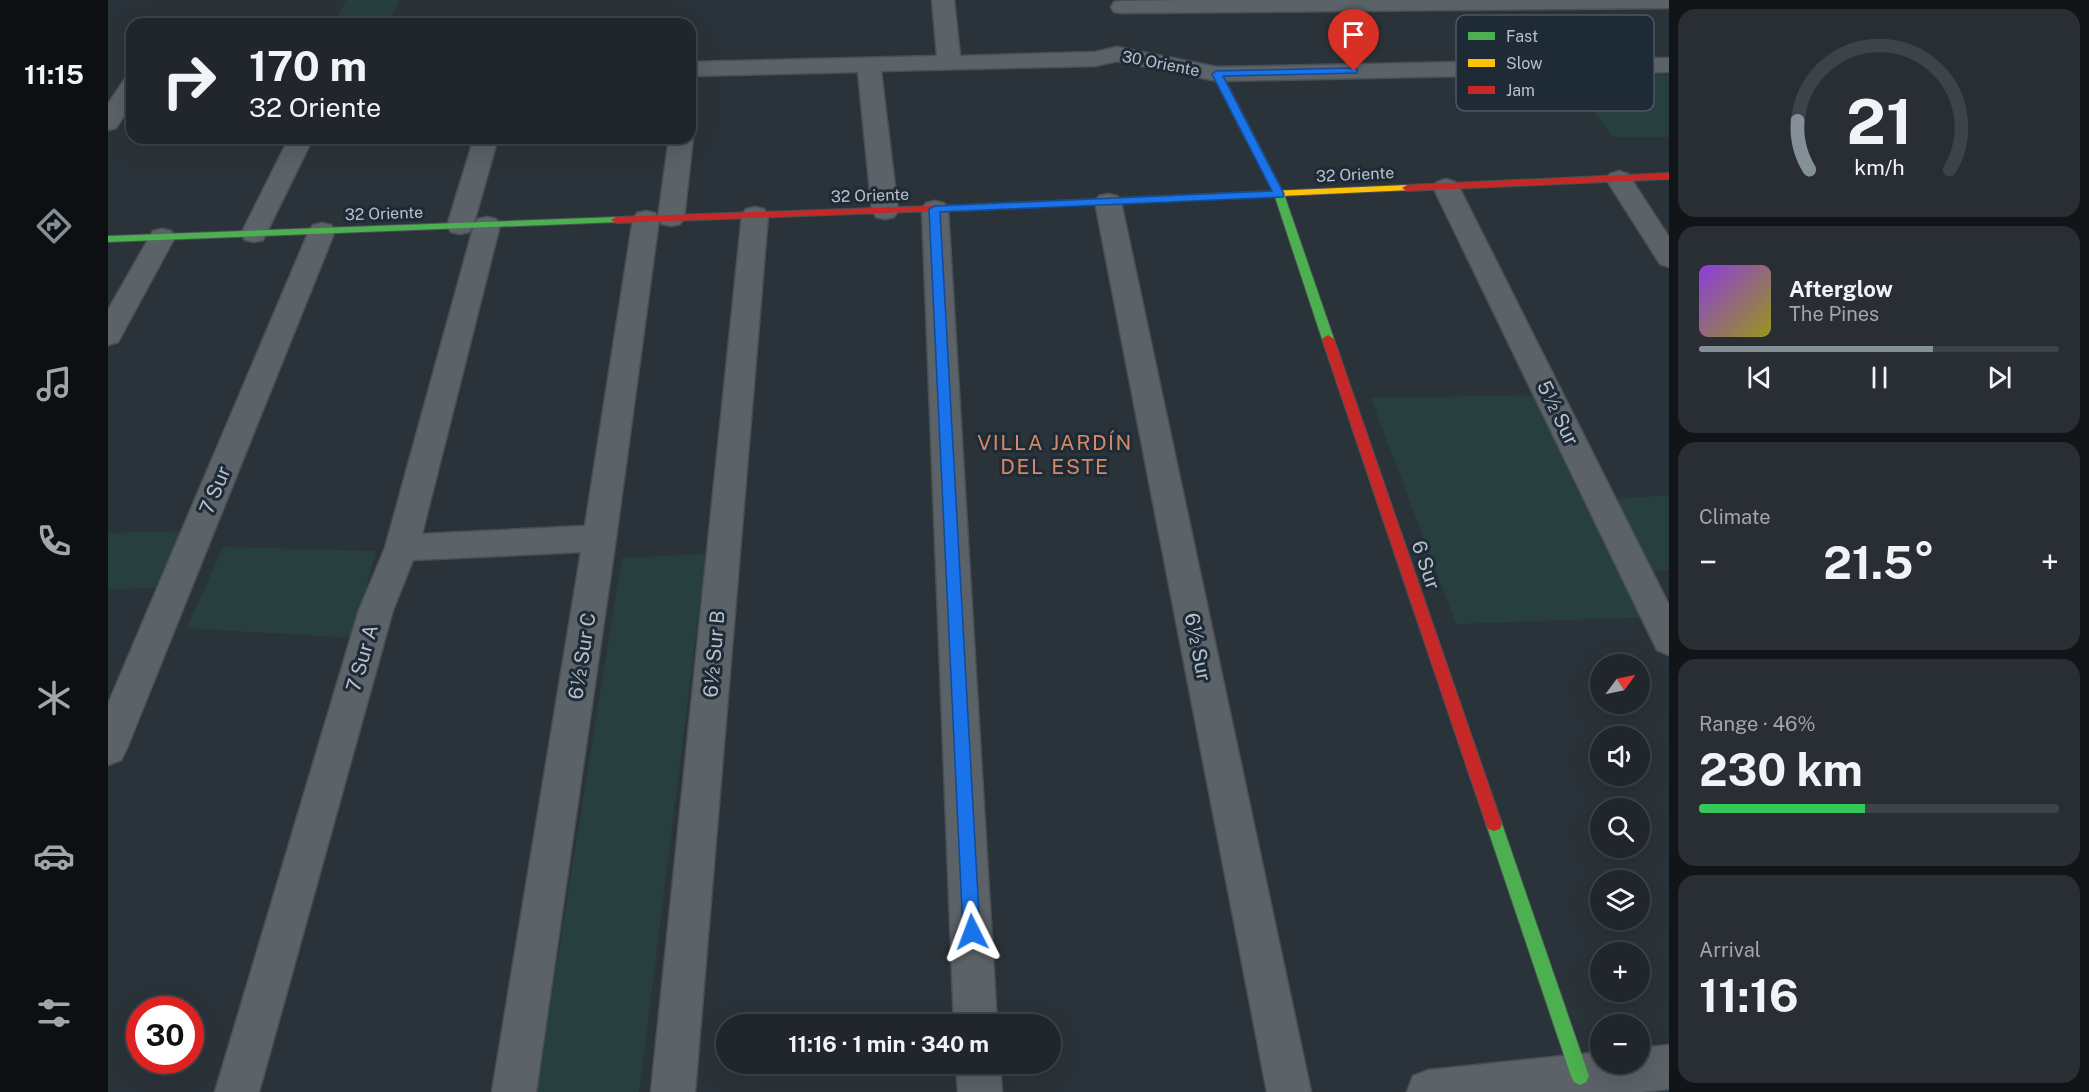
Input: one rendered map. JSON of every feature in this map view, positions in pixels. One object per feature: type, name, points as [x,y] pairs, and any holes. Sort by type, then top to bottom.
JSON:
[{"type":"street","points":[[944,0],[949,63]]},
{"type":"street","points":[[1117,54],[1123,46],[1121,3],[1669,2]]},
{"type":"street","name":"30 Oriente","points":[[696,71],[1095,59],[1117,54],[1216,74],[1456,69]]},
{"type":"street","points":[[869,65],[885,211]]},
{"type":"street","name":"30 Oriente","points":[[1654,65],[1669,65]]},
{"type":"street","name":"6 Sur","points":[[1216,74],[1279,194],[1580,1077]]},
{"type":"street","points":[[108,76],[126,76]]},
{"type":"street","points":[[108,123],[126,94]]},
{"type":"street","points":[[254,234],[298,144]]},
{"type":"street","name":"7 Sur A","points":[[237,1092],[376,610],[402,548],[473,226],[485,144]]},
{"type":"street","name":"6½ Sur C","points":[[514,1092],[600,538],[658,219],[679,144]]},
{"type":"street","name":"32 Oriente","points":[[108,239],[935,209],[1669,176]]},
{"type":"street","points":[[1619,179],[1669,258]]},
{"type":"street","name":"5½ Sur","points":[[1446,187],[1669,640]]},
{"type":"street","name":"6½ Sur","points":[[1108,202],[1289,1092]]},
{"type":"street","points":[[935,209],[975,1014]]},
{"type":"street","name":"6½ Sur B","points":[[673,1092],[755,215]]},
{"type":"street","name":"7 Sur","points":[[108,748],[322,231]]},
{"type":"street","points":[[108,335],[162,237]]},
{"type":"street","points":[[402,548],[600,538]]},
{"type":"street","points":[[1429,1092],[1669,1067]]},
{"type":"street","points":[[979,1074],[980,1092]]},
{"type":"green space","points":[[346,0],[399,0],[391,18],[337,18]]},
{"type":"green space","points":[[1654,75],[1669,75],[1669,137],[1613,137],[1593,111],[1654,111]]},
{"type":"green space","points":[[1547,395],[1654,617],[1456,624],[1371,398]]},
{"type":"green space","points":[[1669,495],[1669,570],[1648,571],[1612,499]]},
{"type":"green space","points":[[183,531],[164,587],[108,590],[108,533]]},
{"type":"green space","points":[[223,547],[376,551],[352,638],[187,628]]},
{"type":"green space","points":[[706,554],[639,1092],[536,1092],[622,558]]},
{"type":"traffic: fast","points":[[1217,74],[1279,194],[1328,339]]},
{"type":"traffic: fast","points":[[108,239],[616,220]]},
{"type":"traffic: fast","points":[[1494,824],[1580,1076]]},
{"type":"traffic: slow","points":[[959,208],[1407,188]]},
{"type":"traffic: jam","points":[[1407,188],[1669,176]]},
{"type":"traffic: jam","points":[[616,220],[959,208]]},
{"type":"traffic: jam","points":[[1328,339],[1494,824]]},
{"type":"district","name":"VILLA JARDÍN DEL ESTE","points":[[1055,455]]},
{"type":"route","points":[[972,932],[935,209],[1279,194],[1216,74],[1354,71]]}]
